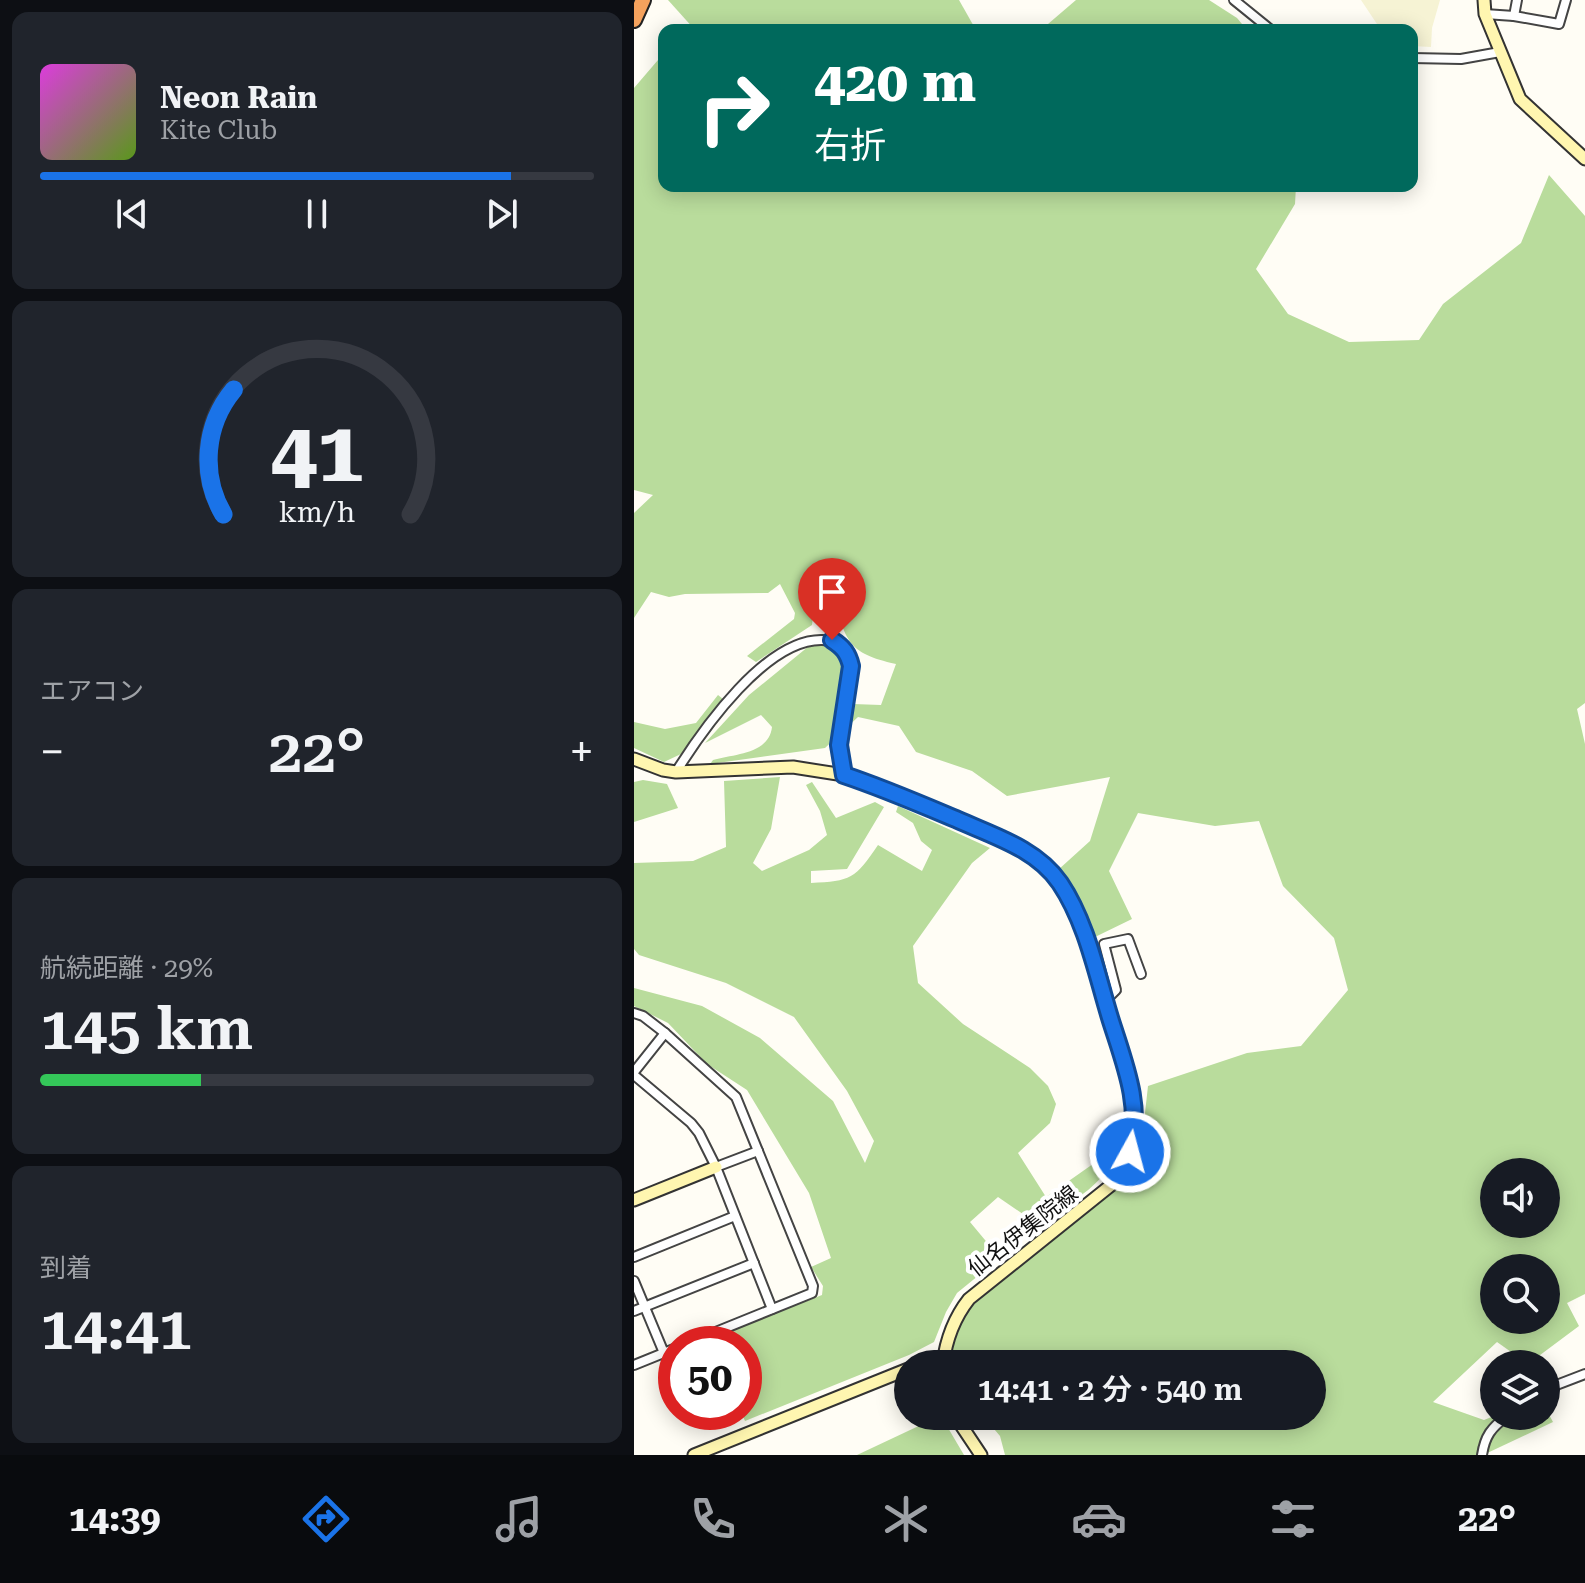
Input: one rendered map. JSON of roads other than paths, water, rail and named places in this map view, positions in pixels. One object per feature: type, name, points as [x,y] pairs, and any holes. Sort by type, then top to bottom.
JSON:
[{"type":"highway","points":[[634,20],[643,0]]},
{"type":"main road","points":[[1484,0],[1485,14],[1520,99],[1585,159]]},
{"type":"main road","name":"仙名伊集院線","points":[[634,759],[676,772],[793,767],[844,775],[1002,839],[1042,863],[1060,882],[1074,908],[1134,1098],[1135,1127],[1126,1162],[1120,1174],[1098,1197],[969,1299],[950,1333],[946,1350]]},
{"type":"main road","points":[[634,1200],[716,1167]]},
{"type":"main road","points":[[694,1455],[894,1375]]},
{"type":"main road","points":[[964,1430],[981,1455]]},
{"type":"street","points":[[1234,0],[1264,24]]},
{"type":"street","points":[[1514,16],[1517,0]]},
{"type":"street","points":[[1485,14],[1559,24],[1566,0]]},
{"type":"street","points":[[1418,58],[1461,59],[1500,52]]},
{"type":"street","points":[[676,772],[722,707],[751,677],[776,657],[813,640],[832,640],[841,646],[851,663],[839,745],[844,775]]},
{"type":"street","points":[[1105,1001],[1116,990],[1104,944],[1128,939],[1141,974]]},
{"type":"street","points":[[634,1013],[665,1033],[736,1097],[813,1286],[812,1293],[730,1326]]},
{"type":"street","points":[[665,1033],[634,1074],[699,1133],[716,1167],[772,1309]]},
{"type":"street","points":[[716,1167],[758,1151]]},
{"type":"street","points":[[634,1257],[735,1216]]},
{"type":"street","points":[[634,1311],[754,1263]]},
{"type":"street","points":[[634,1281],[658,1338]]},
{"type":"street","points":[[634,1365],[658,1355]]},
{"type":"street","points":[[1560,1384],[1585,1374]]},
{"type":"street","points":[[1482,1455],[1490,1430]]}]
